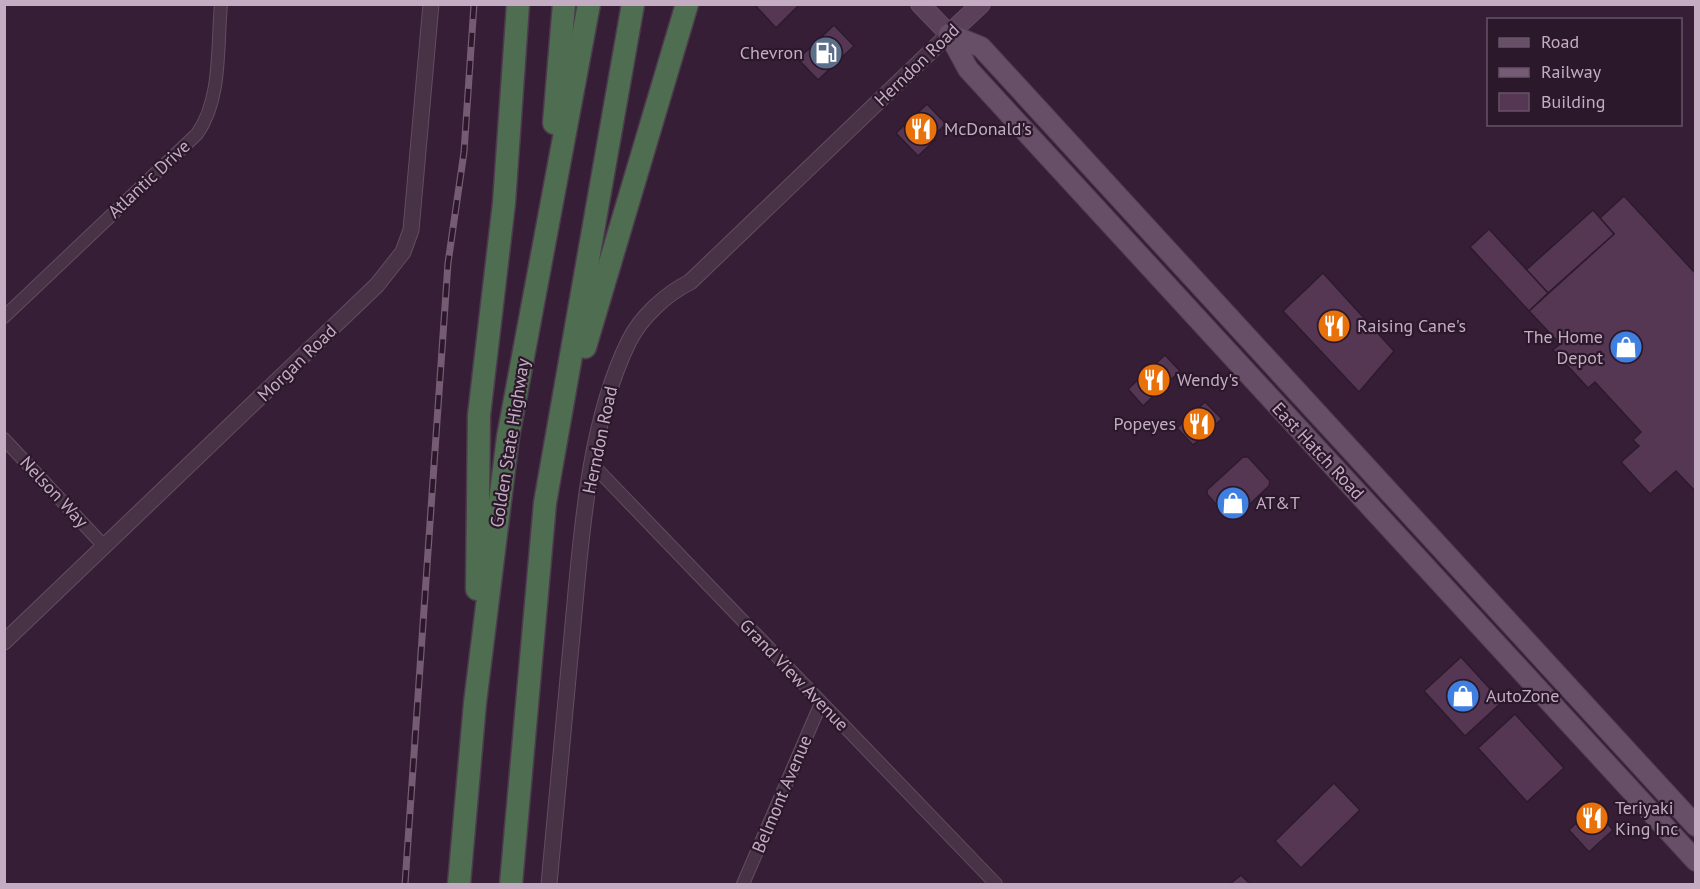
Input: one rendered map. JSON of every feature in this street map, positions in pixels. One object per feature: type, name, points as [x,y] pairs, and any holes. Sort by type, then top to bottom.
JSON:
[{"type":"highway","points":[[475,703],[479,415],[504,203],[518,4]]},
{"type":"highway","points":[[541,266],[564,4]]},
{"type":"highway","name":"Golden State Highway","points":[[459,885],[475,703],[508,437],[589,4]]},
{"type":"highway","points":[[511,885],[545,502],[633,4]]},
{"type":"highway","points":[[561,414],[597,313],[687,4]]},
{"type":"main road","name":"East Hatch Road","points":[[920,4],[949,34],[968,69],[1695,861]]},
{"type":"main road","name":"Herndon Road","points":[[949,34],[981,4]]},
{"type":"main road","name":"East Hatch Road","points":[[949,34],[981,47],[1695,826]]},
{"type":"street","name":"Atlantic Drive","points":[[4,317],[197,134],[205,123],[213,99],[221,4]]},
{"type":"street","name":"Morgan Road","points":[[4,642],[377,285],[403,252],[411,230],[417,179],[431,4]]},
{"type":"street","name":"Herndon Road","points":[[549,885],[578,573],[592,465],[603,408],[630,339],[675,289],[690,282],[949,34]]},
{"type":"street","name":"Nelson Way","points":[[4,439],[104,546]]},
{"type":"street","name":"Grand View Avenue","points":[[592,465],[996,885]]},
{"type":"street","name":"Belmont Avenue","points":[[743,885],[821,703]]},
{"type":"building","points":[[754,4],[800,4],[776,28]]},
{"type":"building","name":"Chevron","points":[[834,25],[854,46],[818,80],[798,59]]},
{"type":"building","name":"McDonald's","points":[[927,104],[946,124],[933,136],[936,139],[918,156],[896,133]]},
{"type":"building","name":"The Home Depot","points":[[1624,196],[1696,274],[1696,492],[1676,471],[1650,494],[1621,462],[1639,446],[1633,440],[1641,432],[1595,382],[1588,388],[1553,350],[1560,344],[1529,311],[1614,234],[1600,218]]},
{"type":"building","points":[[1593,210],[1614,234],[1548,293],[1526,270]]},
{"type":"building","points":[[1489,229],[1548,293],[1529,311],[1470,247]]},
{"type":"building","name":"Raising Cane's","points":[[1323,273],[1394,351],[1359,392],[1283,311]]},
{"type":"building","name":"Wendy's","points":[[1165,355],[1180,371],[1143,406],[1128,389]]},
{"type":"building","name":"Popeyes","points":[[1205,402],[1222,419],[1211,428],[1214,432],[1208,437],[1206,434],[1193,445],[1177,428]]},
{"type":"building","points":[[1243,457],[1248,457],[1270,481],[1269,486],[1234,519],[1228,518],[1207,494],[1207,490]]},
{"type":"building","name":"AutoZone","points":[[1461,657],[1502,702],[1465,736],[1424,691]]},
{"type":"building","points":[[1515,714],[1564,768],[1527,802],[1478,748]]},
{"type":"building","points":[[1334,783],[1360,810],[1301,868],[1275,841]]},
{"type":"building","name":"Teriyaki King Inc","points":[[1593,807],[1613,830],[1589,852],[1569,830]]},
{"type":"building","points":[[1241,875],[1250,884],[1230,884]]},
{"type":"railway","points":[[405,884],[448,263],[464,152],[474,4]]},
{"type":"place","name":"Chevron","points":[[826,53]]},
{"type":"place","name":"McDonald's","points":[[921,129]]},
{"type":"place","name":"Raising Cane's","points":[[1334,326]]},
{"type":"place","name":"The Home Depot","points":[[1626,347]]},
{"type":"place","name":"Wendy's","points":[[1154,380]]},
{"type":"place","name":"Popeyes","points":[[1199,424]]},
{"type":"place","name":"AT&T","points":[[1233,503]]},
{"type":"place","name":"AutoZone","points":[[1463,696]]},
{"type":"place","name":"Teriyaki King Inc","points":[[1592,818]]}]
